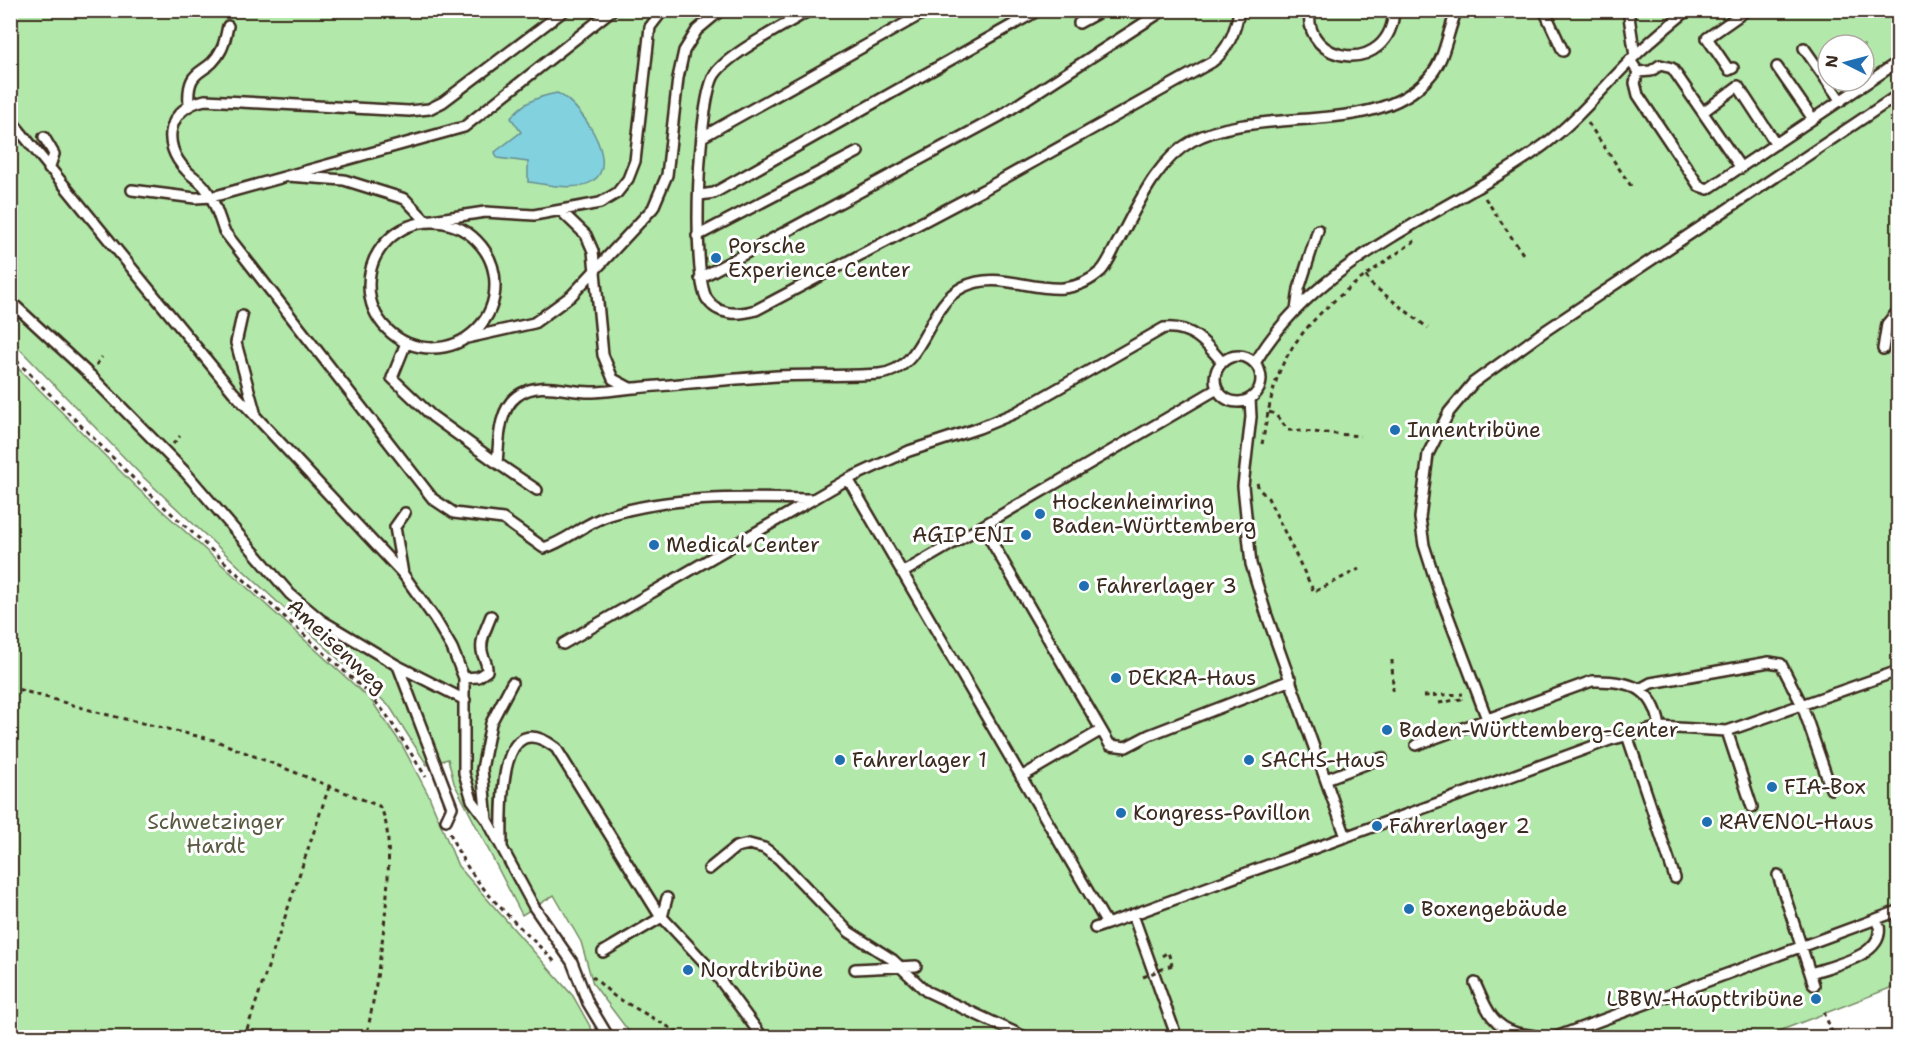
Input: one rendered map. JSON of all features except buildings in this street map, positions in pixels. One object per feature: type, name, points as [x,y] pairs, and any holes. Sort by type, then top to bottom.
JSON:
[{"type":"lane","points":[[565,10],[443,102],[421,111],[218,99],[189,105],[173,120],[170,138],[172,148],[186,170],[207,189],[225,231],[433,499],[448,511],[503,519],[536,545],[544,548],[608,515],[653,503],[691,500],[814,499]]},
{"type":"lane","points":[[132,190],[195,198],[212,197],[464,126],[612,10]]},
{"type":"lane","points":[[663,10],[650,27],[635,161],[628,179],[617,193],[600,203],[561,211],[534,215],[485,212],[426,221],[406,227],[388,238],[376,255],[369,274],[369,295],[376,315],[388,332],[406,343],[427,348],[447,346],[467,338],[534,323],[571,296],[653,208],[661,192],[670,156],[678,78],[684,51],[696,30],[721,10]]},
{"type":"lane","points":[[810,10],[722,65],[710,84],[697,236],[700,278],[704,291],[715,309],[734,314],[756,310],[985,189],[1212,62],[1223,53],[1230,42],[1239,10]]},
{"type":"lane","points":[[704,136],[929,10]]},
{"type":"lane","points":[[700,195],[714,193],[1039,10]]},
{"type":"lane","points":[[1079,23],[1103,10]]},
{"type":"lane","points":[[700,278],[1000,116],[1164,10]]},
{"type":"lane","points":[[1310,10],[1313,30],[1319,42],[1330,51],[1355,57],[1368,54],[1389,36],[1394,24],[1394,10]]},
{"type":"lane","points":[[497,463],[503,419],[508,404],[517,396],[542,387],[592,392],[778,376],[882,374],[902,366],[915,353],[945,303],[962,287],[980,282],[1003,281],[1044,290],[1065,288],[1085,282],[1102,270],[1155,176],[1181,148],[1193,140],[1231,128],[1369,110],[1404,98],[1417,90],[1438,64],[1457,10]]},
{"type":"lane","points":[[1544,10],[1563,51]]},
{"type":"lane","points":[[1628,10],[1632,58],[1638,72],[1635,83],[1638,95],[1699,186],[1708,189],[1899,62]]},
{"type":"lane","points":[[1255,363],[1264,346],[1296,310],[1383,243],[1514,166],[1546,143],[1632,58],[1688,10]]},
{"type":"lane","points":[[1733,68],[1729,70],[1707,39],[1747,10]]},
{"type":"lane","points":[[189,105],[188,87],[193,76],[210,64],[221,50],[228,26]]},
{"type":"lane","points":[[1804,48],[1841,101]]},
{"type":"lane","points":[[1638,72],[1652,71],[1660,65],[1672,68],[1741,168]]},
{"type":"lane","points":[[1777,67],[1814,119]]},
{"type":"lane","points":[[1703,112],[1738,86],[1776,144]]},
{"type":"lane","points":[[1487,719],[1438,589],[1424,545],[1420,518],[1428,454],[1449,412],[1473,383],[1542,333],[1899,95]]},
{"type":"lane","points":[[10,119],[233,392],[403,574],[435,619],[452,648],[464,678],[464,773],[472,800],[487,820],[534,907],[572,962],[588,1003],[609,1038]]},
{"type":"lane","points":[[45,137],[54,154],[49,169]]},
{"type":"lane","points":[[697,236],[858,152]]},
{"type":"lane","points":[[287,176],[344,180],[405,199],[426,221],[446,223],[466,231],[482,245],[492,263],[495,284],[492,305],[482,324],[467,338]]},
{"type":"lane","points":[[561,211],[586,236],[597,269],[603,355],[613,379],[630,388]]},
{"type":"lane","points":[[1296,310],[1299,290],[1318,231]]},
{"type":"lane","points":[[10,301],[89,373],[185,472],[290,594],[321,620],[398,666],[465,700]]},
{"type":"lane","points":[[1883,349],[1887,324],[1899,311]]},
{"type":"lane","points":[[242,315],[236,343],[256,416]]},
{"type":"lane","points":[[562,644],[848,479],[896,456],[979,429],[1015,413],[1164,328],[1173,327],[1188,331],[1202,340],[1222,362]]},
{"type":"lane","points":[[406,343],[392,378],[432,416],[537,490]]},
{"type":"lane","points":[[1235,356],[1243,356],[1255,363],[1262,377],[1261,385],[1250,399],[1236,402],[1228,400],[1217,389],[1216,374],[1222,362],[1235,356]]},
{"type":"lane","points":[[902,573],[1217,389]]},
{"type":"lane","points":[[1250,399],[1251,417],[1243,486],[1251,564],[1266,613],[1346,837]]},
{"type":"lane","points":[[848,479],[1107,924]]},
{"type":"lane","points":[[403,574],[395,527],[405,513]]},
{"type":"lane","points":[[983,527],[1110,745],[1126,747],[1149,735],[1291,680]]},
{"type":"lane","points":[[464,678],[478,677],[487,671],[488,662],[482,653],[482,638],[491,616]]},
{"type":"lane","points":[[1640,689],[1651,683],[1776,662],[1786,669],[1802,705],[1831,789]]},
{"type":"lane","points":[[398,666],[452,807],[446,820]]},
{"type":"lane","points":[[1095,928],[1628,735],[1660,727],[1727,731],[1899,671]]},
{"type":"lane","points":[[1416,745],[1592,681],[1613,681],[1640,689],[1655,705],[1660,727]]},
{"type":"lane","points":[[487,820],[482,769],[490,723],[512,683]]},
{"type":"lane","points":[[1021,777],[1100,731]]},
{"type":"lane","points":[[1727,731],[1752,807]]},
{"type":"lane","points":[[1628,735],[1675,878]]},
{"type":"lane","points":[[502,850],[501,801],[504,769],[513,748],[524,739],[538,738],[556,748],[661,917],[717,976],[763,1038]]},
{"type":"lane","points":[[1326,779],[1382,758]]},
{"type":"lane","points":[[709,869],[736,846],[749,844],[764,848],[778,858],[849,932],[893,960],[926,991],[1027,1038]]},
{"type":"lane","points":[[1778,875],[1814,985]]},
{"type":"lane","points":[[603,952],[661,917],[667,898]]},
{"type":"lane","points":[[1552,1038],[1899,911]]},
{"type":"lane","points":[[1133,915],[1177,1038]]},
{"type":"lane","points":[[1811,973],[1864,952],[1875,945],[1881,935],[1879,926]]},
{"type":"lane","points":[[855,969],[916,966]]},
{"type":"lane","points":[[1475,983],[1490,1017],[1499,1025],[1513,1032],[1540,1038]]},
{"type":"lane","points":[[1114,1038],[1135,1038]]},
{"type":"path","points":[[1594,114],[1587,122],[1631,186]]},
{"type":"path","points":[[1493,193],[1485,198],[1526,257]]},
{"type":"path","points":[[1260,455],[1281,369],[1299,340],[1339,296],[1424,234]]},
{"type":"path","points":[[1366,276],[1371,284],[1428,328]]},
{"type":"path","name":"Ameisenweg","points":[[10,354],[137,482],[367,692],[386,714],[430,784]]},
{"type":"path","points":[[1269,412],[1275,414],[1288,430],[1360,436]]},
{"type":"path","points":[[1256,477],[1259,489],[1268,498],[1314,592],[1359,569]]},
{"type":"path","points":[[1392,660],[1393,691]]},
{"type":"path","points":[[10,687],[104,714],[214,740],[330,784],[379,806],[385,813],[387,828],[383,946],[366,1038]]},
{"type":"path","points":[[1439,703],[1461,699],[1460,696]]},
{"type":"path","points":[[244,1038],[330,784]]},
{"type":"path","points":[[446,820],[455,845],[478,881],[561,968]]},
{"type":"path","points":[[1143,976],[1172,965],[1168,952],[1162,954],[1166,965]]},
{"type":"path","points":[[572,962],[614,996],[688,1038]]},
{"type":"path","points":[[1824,1012],[1831,1030],[1839,1038]]},
{"type":"green space","name":"Hockenheimring Baden-Württemberg","points":[[10,11],[1898,11],[1898,985],[1761,1038],[633,1037],[593,984],[581,942],[554,895],[522,915],[454,783],[448,759],[427,765],[390,707],[142,476],[11,340]]},
{"type":"green space","name":"Schwetzinger Hardt","points":[[10,360],[135,486],[371,700],[402,745],[429,796],[458,866],[573,996],[596,1037],[11,1037]]},
{"type":"water","points":[[557,93],[576,108],[594,133],[600,147],[602,160],[600,172],[593,181],[586,184],[570,187],[528,182],[528,162],[497,158],[495,152],[521,132],[511,118],[520,108],[531,101]]},
{"type":"place","name":"Porsche Experience Center","points":[[716,258]]},
{"type":"place","name":"Innentribüne","points":[[1395,430]]},
{"type":"place","name":"Hockenheimring Baden-Württemberg","points":[[1040,514]]},
{"type":"place","name":"AGIP ENI","points":[[1026,535]]},
{"type":"place","name":"Medical Center","points":[[654,545]]},
{"type":"place","name":"Fahrerlager 3","points":[[1084,586]]},
{"type":"place","name":"DEKRA-Haus","points":[[1116,678]]},
{"type":"place","name":"Baden-Württemberg-Center","points":[[1387,730]]},
{"type":"place","name":"Fahrerlager 1","points":[[840,760]]},
{"type":"place","name":"SACHS-Haus","points":[[1249,760]]},
{"type":"place","name":"FIA-Box","points":[[1772,787]]},
{"type":"place","name":"Kongress-Pavillon","points":[[1121,813]]},
{"type":"place","name":"RAVENOL-Haus","points":[[1707,822]]},
{"type":"place","name":"Fahrerlager 2","points":[[1377,826]]},
{"type":"place","name":"Boxengebäude","points":[[1409,909]]},
{"type":"place","name":"Nordtribüne","points":[[688,970]]},
{"type":"place","name":"LBBW-Haupttribüne","points":[[1816,999]]}]
